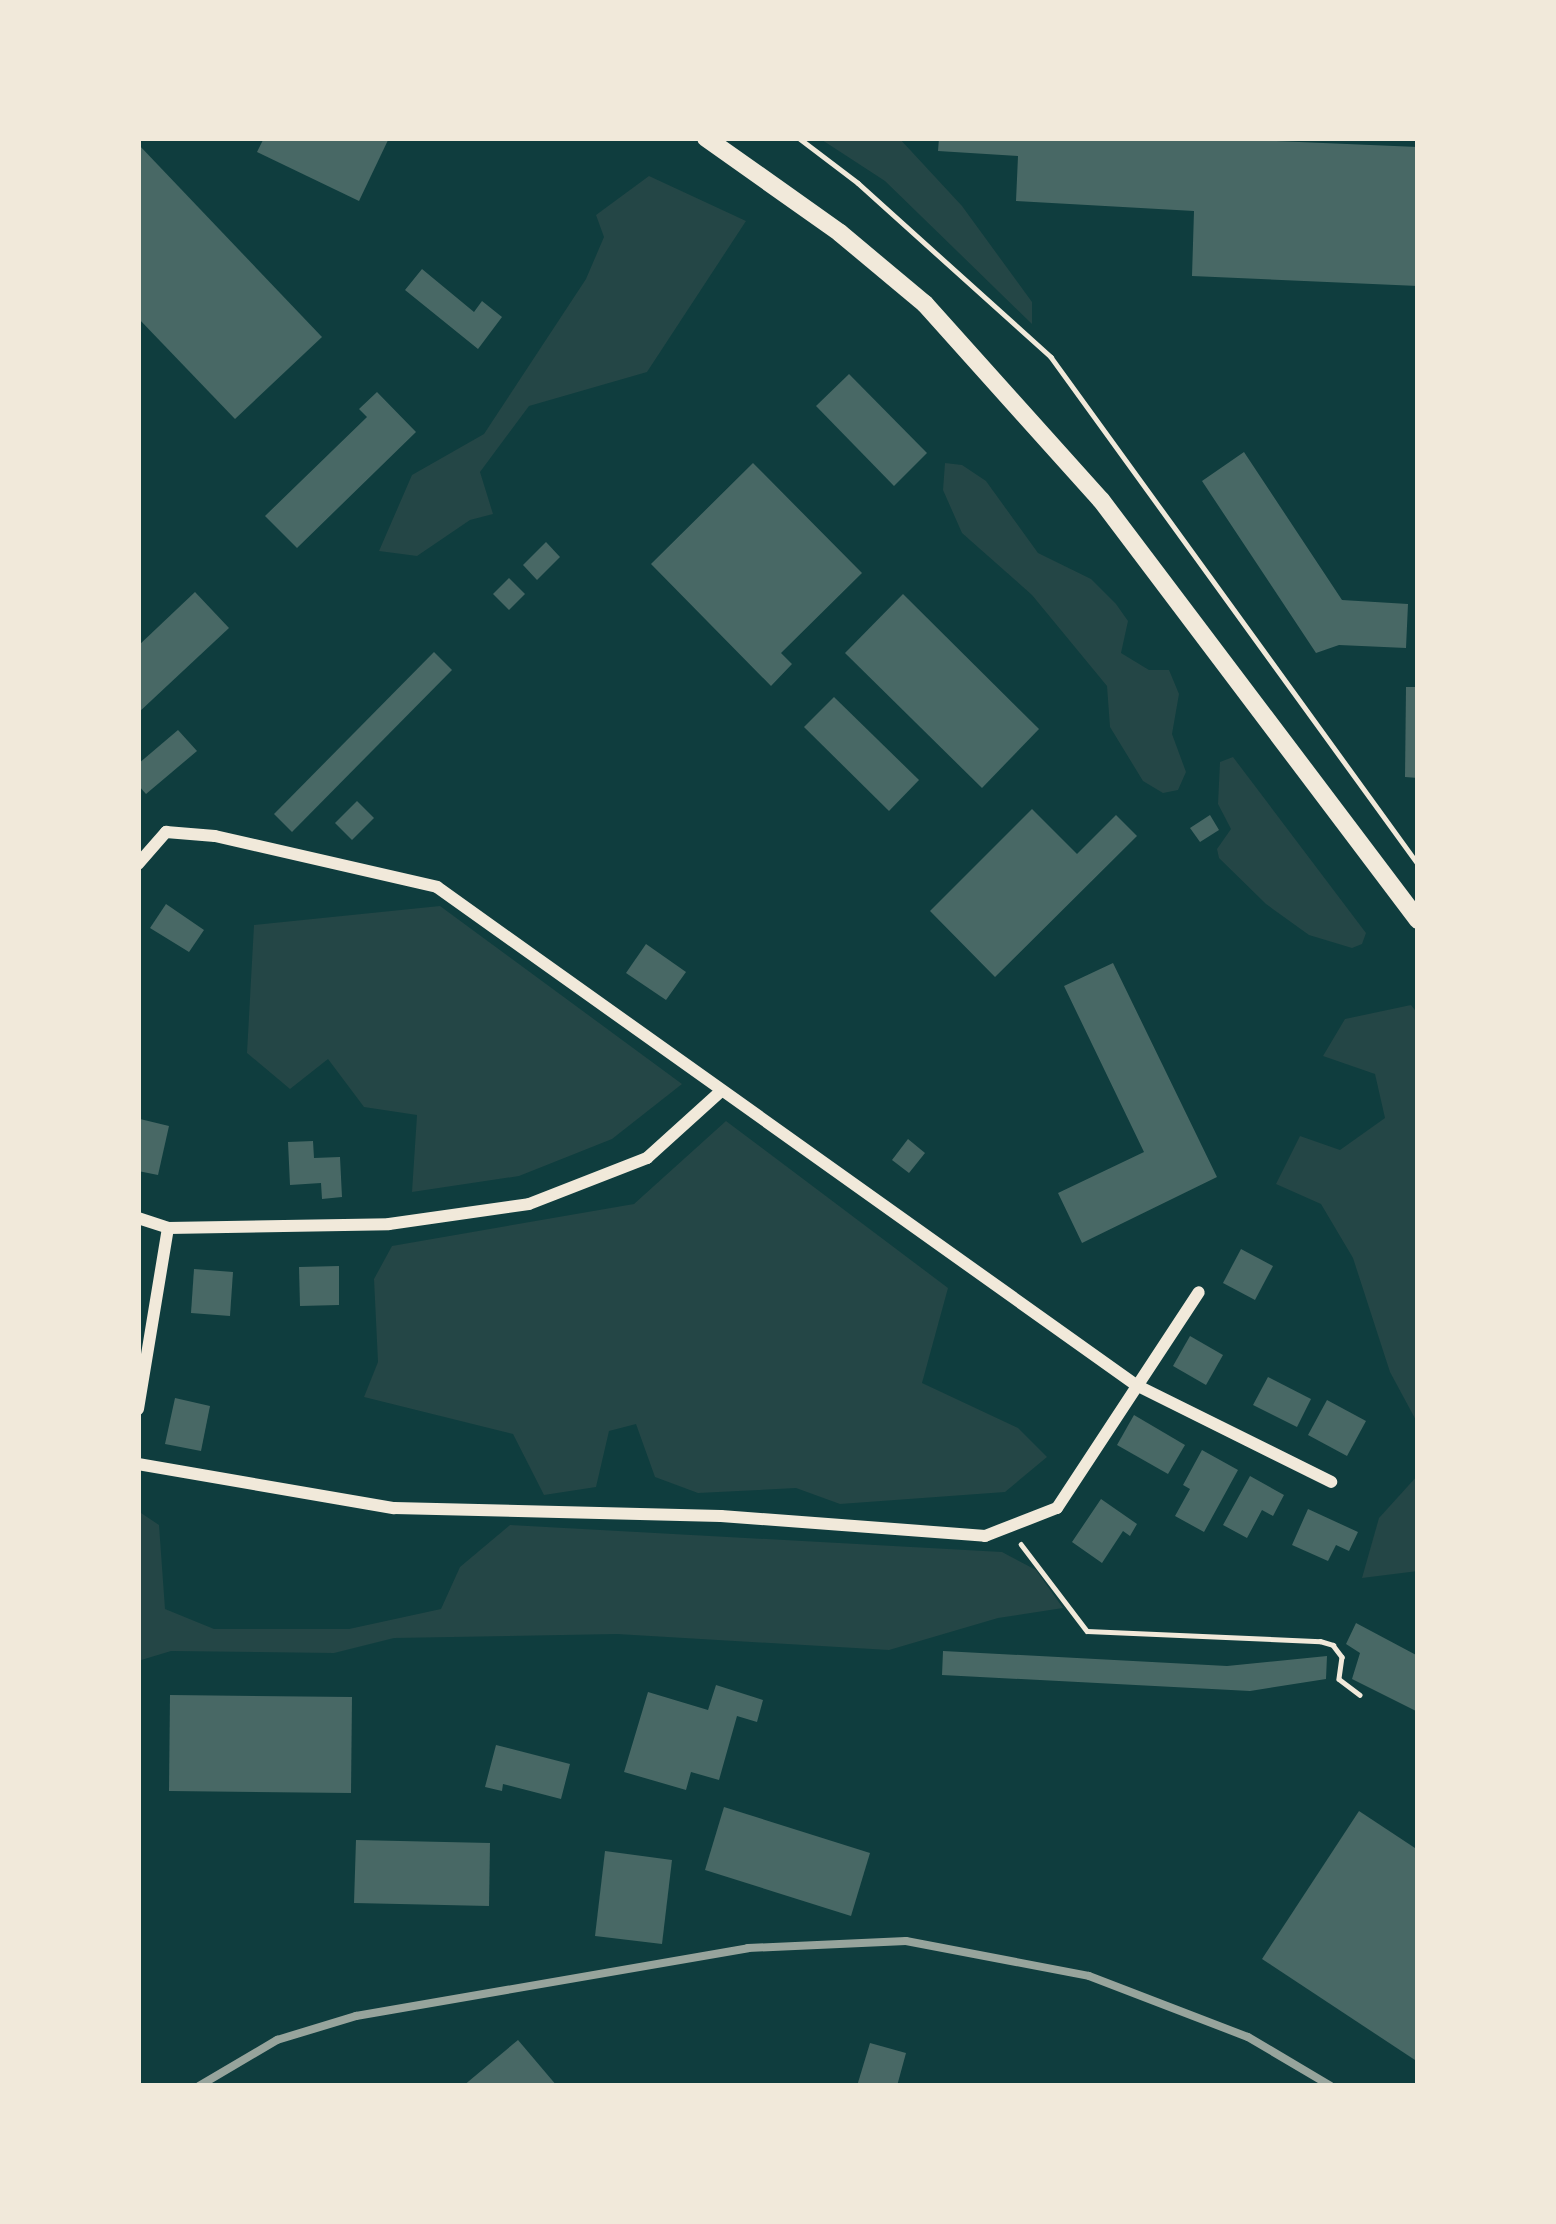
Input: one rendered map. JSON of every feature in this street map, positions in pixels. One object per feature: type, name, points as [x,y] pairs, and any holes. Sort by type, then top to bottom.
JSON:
[{"type":"main road","points":[[706,138],[840,233],[925,304],[1101,500],[1418,920]]},
{"type":"street","points":[[138,864],[166,832],[215,836],[437,887],[1136,1385],[1330,1482]]},
{"type":"street","points":[[138,1218],[168,1228],[388,1224],[529,1204],[647,1159],[719,1092]]},
{"type":"street","points":[[138,1408],[168,1228]]},
{"type":"street","points":[[138,1464],[394,1508],[721,1516],[985,1536],[1057,1508],[1199,1292]]},
{"type":"path","points":[[799,138],[858,183],[1052,357],[1418,864]]},
{"type":"path","points":[[1007,1526],[1087,1631],[1334,1645],[1342,1658],[1339,1679],[1360,1695]]},
{"type":"shaded area","points":[[819,138],[899,138],[962,206],[1032,302],[1032,324],[885,181]]},
{"type":"shaded area","points":[[649,176],[746,221],[647,372],[529,406],[480,472],[493,514],[470,520],[417,556],[379,551],[412,475],[484,434],[586,279],[604,237],[596,215]]},
{"type":"shaded area","points":[[945,463],[962,465],[986,481],[1038,553],[1091,579],[1116,604],[1128,621],[1121,653],[1149,670],[1169,670],[1179,694],[1172,734],[1186,772],[1178,790],[1163,793],[1143,781],[1110,727],[1107,686],[1032,595],[962,533],[943,490]]},
{"type":"shaded area","points":[[1233,757],[1366,933],[1362,944],[1352,948],[1309,935],[1266,904],[1219,858],[1217,849],[1231,829],[1218,804],[1220,762]]},
{"type":"shaded area","points":[[440,906],[682,1084],[612,1139],[519,1176],[412,1192],[417,1115],[364,1107],[328,1059],[290,1089],[247,1053],[254,925]]},
{"type":"shaded area","points":[[1411,1005],[1418,1014],[1418,1424],[1390,1372],[1353,1258],[1321,1204],[1276,1184],[1300,1136],[1340,1150],[1385,1118],[1375,1074],[1323,1056],[1345,1019]]},
{"type":"shaded area","points":[[726,1121],[948,1288],[922,1383],[1018,1428],[1047,1457],[1005,1492],[840,1504],[796,1488],[698,1493],[655,1477],[636,1424],[609,1431],[596,1487],[544,1495],[513,1434],[364,1397],[378,1362],[374,1279],[392,1246],[634,1204]]},
{"type":"shaded area","points":[[1418,1475],[1418,1571],[1362,1578],[1379,1518]]},
{"type":"shaded area","points":[[138,1511],[159,1525],[165,1609],[214,1629],[349,1629],[441,1609],[460,1567],[510,1525],[1002,1552],[1036,1570],[1063,1608],[998,1618],[889,1650],[617,1634],[394,1638],[334,1653],[171,1651],[138,1661]]},
{"type":"building","points":[[264,138],[389,138],[359,201],[257,152]]},
{"type":"building","points":[[939,138],[1206,138],[1418,147],[1418,286],[1192,276],[1194,211],[1016,201],[1018,156],[938,151]]},
{"type":"building","points":[[138,144],[322,337],[235,419],[138,318]]},
{"type":"building","points":[[422,269],[474,312],[482,301],[502,317],[478,349],[405,290]]},
{"type":"building","points":[[849,374],[927,453],[894,486],[816,406]]},
{"type":"building","points":[[377,392],[416,432],[297,548],[265,516],[367,417],[359,409]]},
{"type":"building","points":[[1244,452],[1342,600],[1408,604],[1406,648],[1339,645],[1316,653],[1202,481]]},
{"type":"building","points":[[753,463],[862,573],[781,653],[792,664],[771,686],[651,564]]},
{"type":"building","points":[[546,542],[560,557],[537,580],[523,565]]},
{"type":"building","points":[[509,578],[525,594],[509,610],[493,594]]},
{"type":"building","points":[[195,592],[229,628],[138,713],[138,646]]},
{"type":"building","points":[[903,594],[1039,729],[982,788],[845,653]]},
{"type":"building","points":[[434,652],[452,670],[292,832],[274,814]]},
{"type":"building","points":[[1406,687],[1418,687],[1418,778],[1405,777]]},
{"type":"building","points":[[834,697],[919,780],[889,811],[804,727]]},
{"type":"building","points":[[178,730],[197,751],[146,794],[138,785],[138,764]]},
{"type":"building","points":[[357,801],[374,818],[352,840],[335,823]]},
{"type":"building","points":[[1032,809],[1077,854],[1116,815],[1137,836],[995,977],[930,911]]},
{"type":"building","points":[[1210,815],[1219,830],[1200,842],[1190,828]]},
{"type":"building","points":[[166,904],[204,930],[189,952],[150,928]]},
{"type":"building","points":[[646,944],[686,972],[666,1000],[626,973]]},
{"type":"building","points":[[1113,963],[1217,1177],[1082,1243],[1058,1193],[1144,1152],[1064,986]]},
{"type":"building","points":[[140,1119],[169,1126],[158,1175],[138,1171]]},
{"type":"building","points":[[908,1139],[925,1153],[909,1173],[892,1160]]},
{"type":"building","points":[[313,1141],[314,1158],[340,1157],[342,1197],[322,1199],[321,1183],[290,1185],[288,1142]]},
{"type":"building","points":[[1241,1249],[1273,1266],[1255,1300],[1223,1283]]},
{"type":"building","points":[[339,1266],[339,1305],[300,1306],[299,1267]]},
{"type":"building","points":[[194,1269],[233,1272],[230,1316],[191,1313]]},
{"type":"building","points":[[1190,1336],[1223,1355],[1206,1385],[1173,1366]]},
{"type":"building","points":[[1268,1377],[1311,1399],[1297,1427],[1253,1405]]},
{"type":"building","points":[[175,1398],[210,1406],[201,1451],[165,1444]]},
{"type":"building","points":[[1327,1400],[1366,1421],[1347,1456],[1308,1435]]},
{"type":"building","points":[[1134,1415],[1185,1445],[1168,1474],[1117,1445]]},
{"type":"building","points":[[1202,1450],[1238,1470],[1204,1532],[1175,1516],[1190,1489],[1183,1485]]},
{"type":"building","points":[[1250,1476],[1284,1495],[1273,1516],[1262,1510],[1247,1538],[1223,1525]]},
{"type":"building","points":[[1101,1499],[1137,1524],[1130,1536],[1123,1531],[1102,1563],[1072,1542]]},
{"type":"building","points":[[1308,1509],[1358,1532],[1349,1551],[1336,1545],[1328,1561],[1292,1545]]},
{"type":"building","points":[[1356,1623],[1418,1656],[1418,1712],[1352,1679],[1360,1653],[1346,1644]]},
{"type":"building","points":[[943,1651],[1227,1666],[1327,1656],[1326,1679],[1250,1691],[942,1675]]},
{"type":"building","points":[[716,1685],[763,1700],[757,1722],[737,1716],[719,1780],[691,1772],[686,1790],[624,1772],[648,1692],[708,1710]]},
{"type":"building","points":[[170,1695],[352,1697],[351,1793],[169,1791]]},
{"type":"building","points":[[496,1745],[570,1764],[561,1799],[503,1784],[502,1791],[485,1787]]},
{"type":"building","points":[[724,1807],[870,1853],[851,1916],[705,1870]]},
{"type":"building","points":[[1359,1811],[1418,1850],[1418,2062],[1262,1959]]},
{"type":"building","points":[[356,1840],[490,1843],[489,1906],[354,1903]]},
{"type":"building","points":[[605,1851],[672,1860],[662,1944],[595,1936]]},
{"type":"building","points":[[518,2040],[557,2086],[463,2086]]},
{"type":"building","points":[[870,2043],[906,2053],[897,2086],[857,2086]]},
{"type":"railway","points":[[199,2086],[277,2040],[356,2016],[748,1948],[906,1941],[1089,1976],[1248,2037],[1331,2086]]}]
